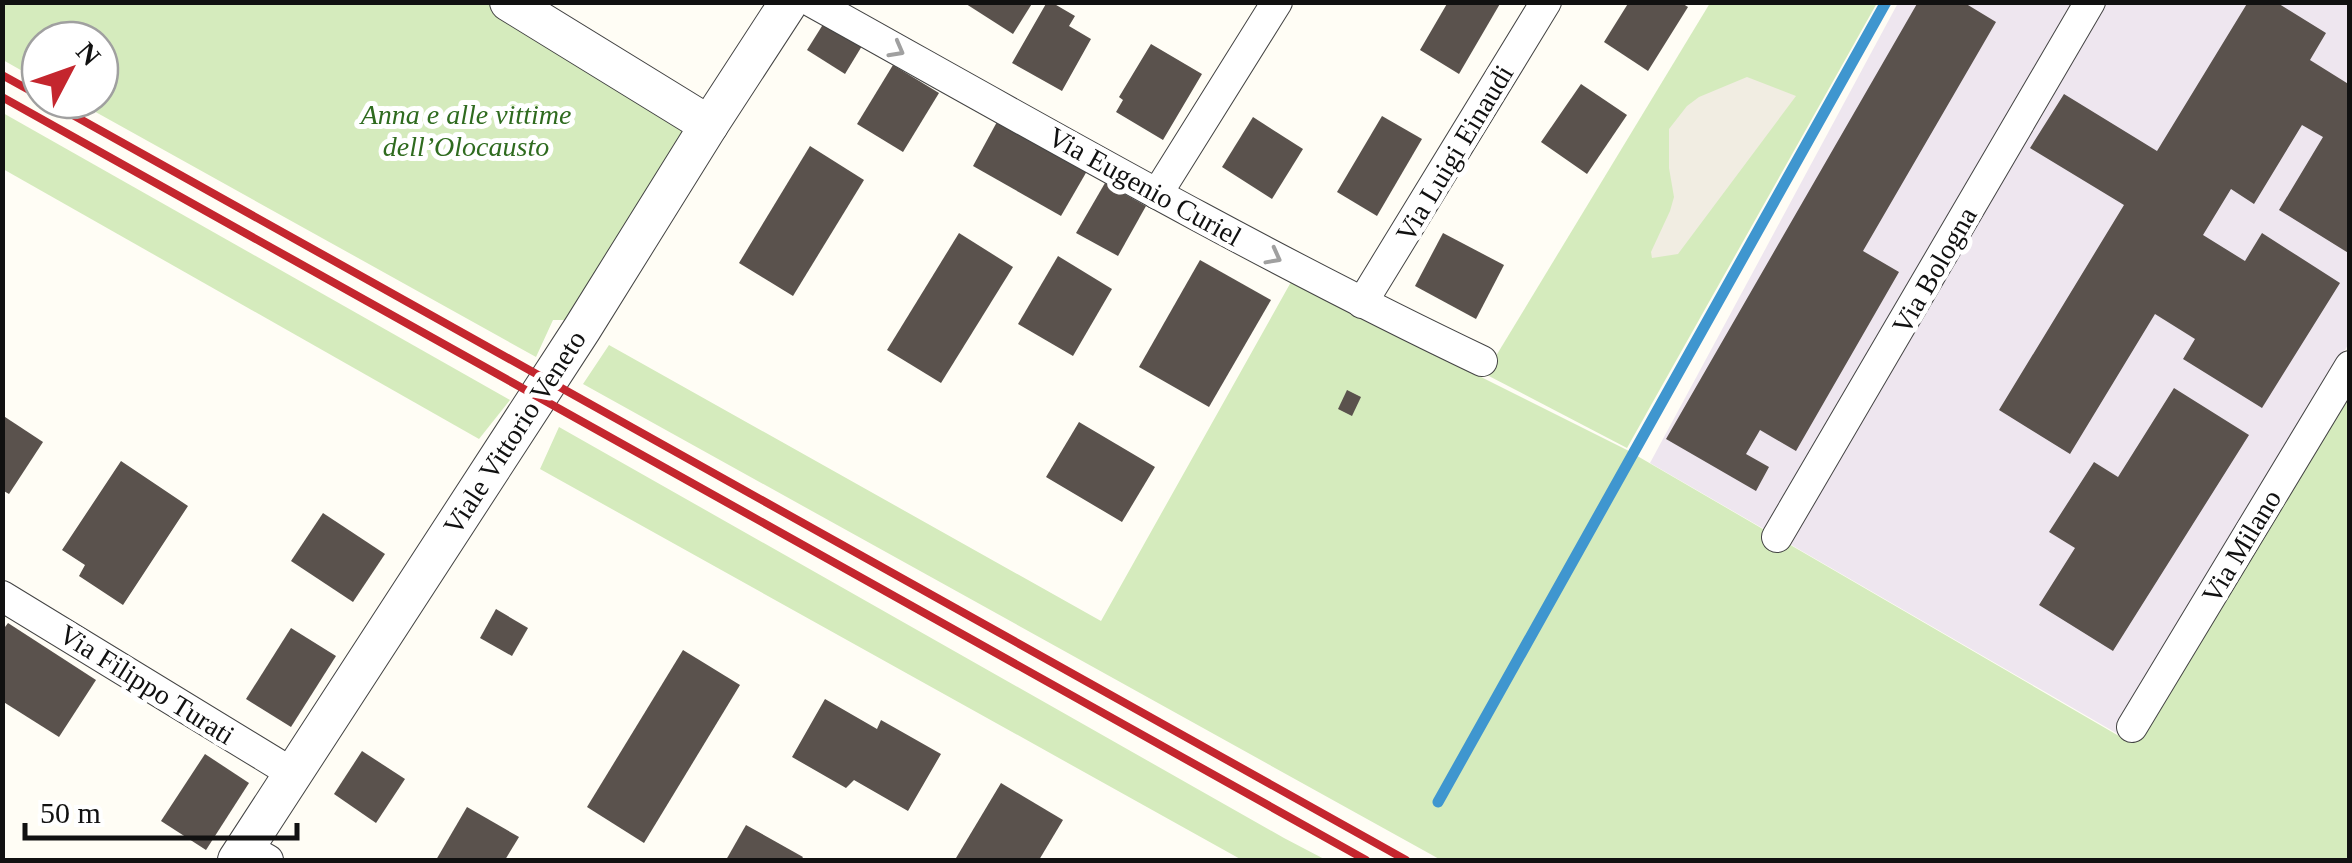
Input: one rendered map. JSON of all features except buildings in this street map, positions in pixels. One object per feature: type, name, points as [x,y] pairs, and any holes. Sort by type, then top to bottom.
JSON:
[{"type":"street","points":[[510,2],[709,124]]},
{"type":"street","name":"Viale Vittorio Veneto","points":[[250,856],[292,773],[790,2]]},
{"type":"street","name":"Via Eugenio Curiel","points":[[812,2],[1157,194],[1362,303],[1482,361]]},
{"type":"street","points":[[1157,194],[1277,2]]},
{"type":"street","name":"Via Luigi Einaudi","points":[[1362,303],[1546,2]]},
{"type":"street","name":"Via Bologna","points":[[1777,537],[2090,2]]},
{"type":"street","name":"Via Milano","points":[[2132,726],[2350,366]]},
{"type":"street","name":"Via Filippo Turati","points":[[2,596],[292,773]]},
{"type":"shaded area","points":[[1898,3],[2349,3],[2349,343],[2123,737],[1650,463]]},
{"type":"shaded area","points":[[1747,77],[1796,96],[1678,254],[1652,258],[1674,197],[1669,129],[1699,97]]},
{"type":"green space","name":"Anna e alle vittime dell’Olocausto","points":[[3,3],[491,3],[699,129],[572,320],[553,320],[536,357],[110,120],[120,120],[120,20],[20,20],[20,70],[3,60]]},
{"type":"green space","points":[[1710,3],[1877,3],[1627,448],[1485,374]]},
{"type":"green space","points":[[3,113],[510,400],[479,439],[3,169]]},
{"type":"green space","points":[[1291,282],[1627,450],[2131,743],[2349,391],[2349,860],[1441,860],[583,384],[609,345],[1101,621]]},
{"type":"green space","points":[[559,427],[1326,860],[1242,860],[540,469]]},
{"type":"waterway","points":[[1438,802],[1886,2]]},
{"type":"railway","points":[[2,75],[20,85]]},
{"type":"railway","points":[[2,97],[1366,860]]},
{"type":"railway","points":[[82,120],[1406,860]]}]
